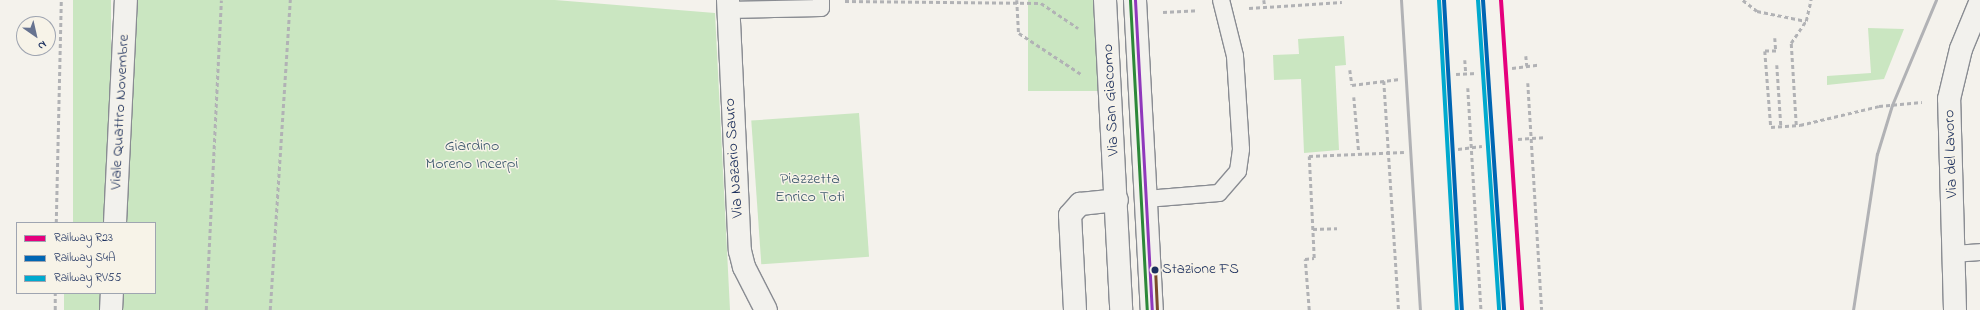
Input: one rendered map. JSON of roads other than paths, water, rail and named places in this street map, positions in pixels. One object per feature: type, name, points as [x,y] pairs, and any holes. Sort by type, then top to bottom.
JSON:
[{"type":"street","name":"Viale Quattro Novembre","points":[[115,222],[126,0]]},
{"type":"street","name":"Via San Giacomo","points":[[1105,0],[1117,200],[1121,310]]},
{"type":"street","name":"Via San Giacomo","points":[[1135,0],[1152,310]]},
{"type":"street","name":"Via del Lavoro","points":[[1955,310],[1949,99],[1961,49],[1980,4]]},
{"type":"street","name":"Via Nazario Sauro","points":[[728,5],[740,251],[766,310]]},
{"type":"street","points":[[1075,310],[1070,215],[1080,204],[1146,199]]},
{"type":"street","points":[[111,310],[112,294]]},
{"type":"lane","points":[[1146,199],[1219,193],[1238,171],[1241,149],[1235,56],[1221,0]]},
{"type":"lane","points":[[728,5],[821,8],[821,1]]},
{"type":"lane","points":[[1953,254],[1980,252]]},
{"type":"railway","points":[[1401,0],[1420,310]]},
{"type":"railway","points":[[1853,310],[1877,154],[1892,105],[1936,0]]},
{"type":"rail line","name":"RV55","points":[[1439,0],[1457,310]]},
{"type":"rail line","name":"S4A","points":[[1444,0],[1462,310]]},
{"type":"rail line","name":"RV55","points":[[1478,0],[1499,310]]},
{"type":"rail line","name":"S4A","points":[[1483,0],[1504,310]]},
{"type":"rail line","name":"R23","points":[[1501,0],[1522,310]]},
{"type":"place","name":"Stazione FS","points":[[1155,270]]},
{"type":"park label","name":"Giardino Moreno Incerpi","points":[[472,155]]},
{"type":"park label","name":"Piazzetta Enrico Toti","points":[[810,188]]}]
